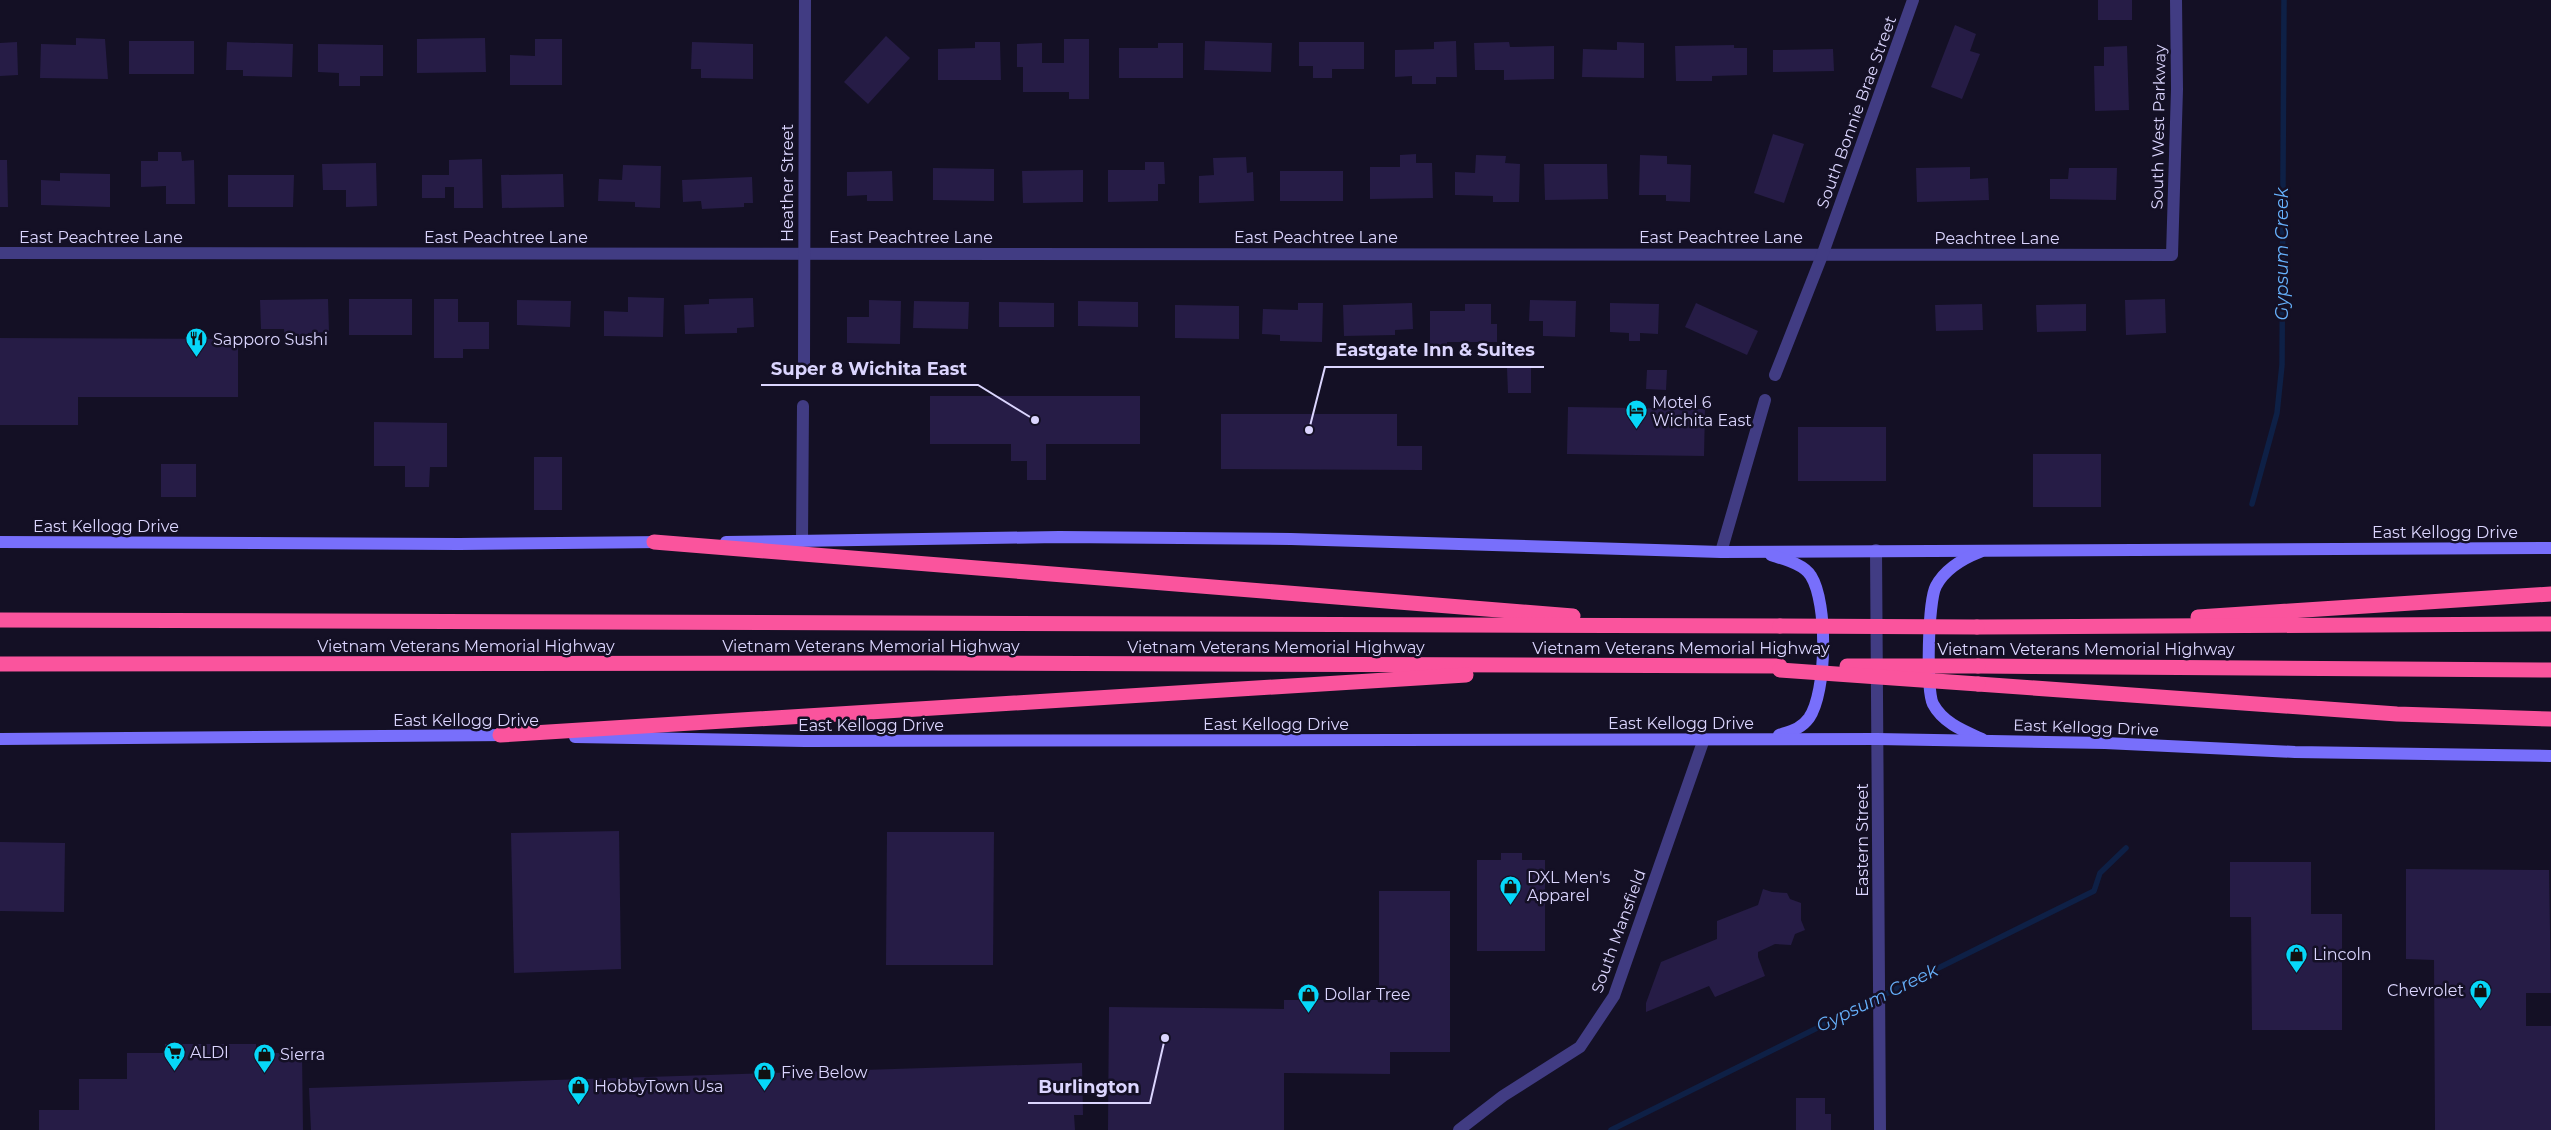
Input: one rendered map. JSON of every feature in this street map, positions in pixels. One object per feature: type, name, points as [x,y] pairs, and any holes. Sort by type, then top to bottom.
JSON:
[{"type":"highway","points":[[654,542],[1689,625]]},
{"type":"highway","points":[[2040,627],[2551,594]]},
{"type":"highway","name":"Vietnam Veterans Memorial Highway","points":[[0,620],[1977,627],[2551,624]]},
{"type":"highway","name":"Vietnam Veterans Memorial Highway","points":[[0,664],[940,663],[1718,666],[1780,668],[1978,666],[2551,670]]},
{"type":"highway","points":[[500,735],[1602,666]]},
{"type":"highway","points":[[1780,668],[2397,714],[2551,719]]},
{"type":"main road","name":"East Kellogg Drive","points":[[0,542],[458,544],[1059,537],[1291,539],[1721,552],[2551,548]]},
{"type":"main road","points":[[1984,550],[1961,560],[1945,573],[1935,587],[1931,603],[1930,688],[1933,703],[1942,717],[1958,728],[1986,741]]},
{"type":"main road","points":[[1759,551],[1785,560],[1810,574],[1820,598],[1823,619],[1817,702],[1809,718],[1796,730],[1765,739]]},
{"type":"main road","name":"East Kellogg Drive","points":[[0,739],[500,735],[805,741],[1877,739],[2106,743],[2304,752],[2551,756]]},
{"type":"street","name":"Heather Street","points":[[804,365],[805,0]]},
{"type":"street","name":"South Bonnie Brae Street","points":[[1774,375],[1823,253],[1913,0]]},
{"type":"street","name":"South West Parkway","points":[[2172,255],[2177,89],[2176,0]]},
{"type":"street","name":"East Peachtree Lane","points":[[0,253],[1823,253]]},
{"type":"street","name":"Peachtree Lane","points":[[1823,253],[2172,255]]},
{"type":"street","points":[[1721,552],[1765,400]]},
{"type":"street","points":[[802,541],[803,406]]},
{"type":"street","name":"Eastern Street","points":[[1876,550],[1881,1044],[1880,1130]]},
{"type":"street","name":"South Mansfield","points":[[1459,1130],[1503,1096],[1580,1047],[1614,996],[1704,739]]},
{"type":"building","points":[[2098,0],[2132,0],[2132,20],[2098,20]]},
{"type":"building","points":[[1955,25],[1976,34],[1970,51],[1980,54],[1962,99],[1931,87]]},
{"type":"building","points":[[886,36],[910,58],[868,104],[844,82]]},
{"type":"building","points":[[76,38],[105,39],[108,79],[40,78],[41,44],[76,45]]},
{"type":"building","points":[[485,38],[486,72],[417,73],[417,39]]},
{"type":"building","points":[[535,39],[562,39],[562,85],[510,85],[510,55],[535,56]]},
{"type":"building","points":[[1064,39],[1089,39],[1089,99],[1069,99],[1069,92],[1023,92],[1023,67],[1017,67],[1017,44],[1042,43],[1042,63],[1064,63]]},
{"type":"building","points":[[129,41],[194,41],[194,74],[129,74]]},
{"type":"building","points":[[1205,41],[1272,43],[1271,72],[1204,70]]},
{"type":"building","points":[[1456,41],[1457,77],[1436,77],[1436,84],[1412,84],[1412,76],[1395,77],[1395,50],[1434,49],[1434,42]]},
{"type":"building","points":[[17,42],[18,75],[0,76],[0,43]]},
{"type":"building","points":[[227,42],[293,44],[292,77],[243,76],[243,70],[226,70]]},
{"type":"building","points":[[692,42],[753,44],[753,79],[701,78],[701,69],[691,69]]},
{"type":"building","points":[[975,42],[1000,42],[1001,80],[938,80],[938,49],[975,48]]},
{"type":"building","points":[[1299,42],[1364,42],[1364,69],[1332,69],[1332,78],[1313,78],[1313,66],[1299,66]]},
{"type":"building","points":[[1509,42],[1510,47],[1554,46],[1554,79],[1504,80],[1504,70],[1475,70],[1474,43]]},
{"type":"building","points":[[1617,42],[1644,43],[1644,78],[1582,77],[1583,49],[1617,50]]},
{"type":"building","points":[[1158,43],[1183,43],[1183,78],[1119,78],[1119,48],[1158,48]]},
{"type":"building","points":[[318,44],[383,45],[383,76],[360,76],[360,86],[339,86],[339,73],[318,72]]},
{"type":"building","points":[[1734,45],[1734,48],[1747,48],[1747,75],[1712,76],[1712,81],[1676,81],[1675,46]]},
{"type":"building","points":[[2127,46],[2129,110],[2095,111],[2094,66],[2104,66],[2104,47]]},
{"type":"building","points":[[1833,49],[1834,71],[1773,72],[1773,50]]},
{"type":"building","points":[[1773,134],[1804,144],[1784,203],[1754,193]]},
{"type":"building","points":[[158,152],[181,152],[182,161],[194,160],[195,204],[166,204],[166,186],[141,187],[141,161],[158,161]]},
{"type":"building","points":[[1416,154],[1416,163],[1432,163],[1433,198],[1370,199],[1370,167],[1400,167],[1400,155]]},
{"type":"building","points":[[1476,155],[1506,156],[1505,163],[1520,164],[1519,202],[1493,202],[1493,196],[1455,195],[1455,172],[1475,173]]},
{"type":"building","points":[[1640,155],[1667,156],[1667,164],[1691,165],[1690,202],[1666,201],[1666,195],[1639,195]]},
{"type":"building","points":[[1246,157],[1247,173],[1253,172],[1254,201],[1199,203],[1199,176],[1214,175],[1213,158]]},
{"type":"building","points":[[482,159],[483,208],[454,208],[454,187],[445,187],[445,198],[422,198],[422,175],[449,175],[449,160]]},
{"type":"building","points":[[0,160],[7,160],[8,207],[0,207]]},
{"type":"building","points":[[1145,162],[1164,162],[1165,184],[1158,184],[1158,201],[1108,202],[1108,170],[1145,170]]},
{"type":"building","points":[[376,163],[377,206],[346,207],[346,190],[323,190],[322,164]]},
{"type":"building","points":[[1544,164],[1607,164],[1608,199],[1545,200]]},
{"type":"building","points":[[623,165],[661,166],[660,208],[635,207],[635,202],[598,201],[599,179],[622,180]]},
{"type":"building","points":[[1970,167],[1970,179],[1988,178],[1989,200],[1917,202],[1916,168]]},
{"type":"building","points":[[933,168],[994,169],[994,201],[933,200]]},
{"type":"building","points":[[2069,168],[2117,168],[2116,200],[2050,199],[2050,179],[2068,179]]},
{"type":"building","points":[[1083,170],[1083,202],[1023,203],[1022,171]]},
{"type":"building","points":[[892,171],[893,201],[867,201],[867,195],[847,196],[847,172]]},
{"type":"building","points":[[1280,171],[1343,171],[1343,201],[1280,201]]},
{"type":"building","points":[[60,173],[110,174],[110,207],[41,205],[41,180],[60,181]]},
{"type":"building","points":[[563,174],[564,207],[502,208],[501,175]]},
{"type":"building","points":[[228,175],[294,175],[293,207],[228,207]]},
{"type":"building","points":[[752,177],[753,203],[744,203],[744,207],[702,209],[701,201],[683,202],[682,180]]},
{"type":"building","points":[[628,297],[664,298],[663,337],[604,336],[604,311],[628,312]]},
{"type":"building","points":[[753,298],[754,327],[737,328],[737,333],[685,334],[684,305],[709,304],[709,299]]},
{"type":"building","points":[[328,299],[329,332],[308,333],[308,345],[285,345],[284,329],[261,329],[260,300]]},
{"type":"building","points":[[349,299],[412,299],[412,335],[349,335]]},
{"type":"building","points":[[434,299],[458,299],[458,322],[489,322],[489,349],[463,349],[463,358],[434,358]]},
{"type":"building","points":[[2165,299],[2166,333],[2126,335],[2125,300]]},
{"type":"building","points":[[517,300],[571,301],[570,327],[517,325]]},
{"type":"building","points":[[869,300],[901,301],[900,344],[847,343],[847,317],[869,317]]},
{"type":"building","points":[[1530,300],[1576,301],[1575,337],[1543,336],[1543,321],[1529,321]]},
{"type":"building","points":[[914,301],[969,302],[968,329],[913,328]]},
{"type":"building","points":[[1078,301],[1138,302],[1138,327],[1078,326]]},
{"type":"building","points":[[999,302],[1054,303],[1054,327],[999,327]]},
{"type":"building","points":[[1298,303],[1323,303],[1322,342],[1280,341],[1280,335],[1262,334],[1263,309],[1298,310]]},
{"type":"building","points":[[1412,303],[1413,329],[1395,330],[1395,335],[1344,336],[1343,305]]},
{"type":"building","points":[[1610,303],[1659,304],[1658,334],[1640,333],[1640,341],[1629,341],[1629,333],[1610,332]]},
{"type":"building","points":[[1696,303],[1758,331],[1747,355],[1685,327]]},
{"type":"building","points":[[1465,304],[1491,304],[1491,324],[1497,324],[1497,342],[1447,342],[1447,357],[1430,357],[1430,311],[1465,311]]},
{"type":"building","points":[[1982,304],[1983,330],[1936,331],[1935,305]]},
{"type":"building","points":[[2086,304],[2086,331],[2037,332],[2036,305]]},
{"type":"building","points":[[1175,305],[1239,306],[1239,339],[1175,338]]},
{"type":"building","points":[[0,338],[238,339],[238,397],[78,397],[78,425],[0,425]]},
{"type":"building","points":[[1507,368],[1531,368],[1531,393],[1508,393]]},
{"type":"building","points":[[1647,370],[1667,370],[1666,390],[1646,389]]},
{"type":"building","points":[[930,396],[1140,396],[1140,444],[1046,444],[1046,480],[1027,480],[1027,461],[1011,461],[1011,444],[930,444]]},
{"type":"building","points":[[1568,407],[1705,409],[1704,456],[1567,454]]},
{"type":"building","points":[[1221,414],[1397,414],[1397,446],[1422,446],[1422,470],[1221,469]]},
{"type":"building","points":[[374,422],[447,423],[447,467],[430,467],[429,487],[405,487],[405,466],[374,466]]},
{"type":"building","points":[[1798,427],[1886,427],[1886,481],[1798,481]]},
{"type":"building","points":[[2033,454],[2101,454],[2101,507],[2033,507]]},
{"type":"building","points":[[534,457],[562,457],[562,510],[534,510]]},
{"type":"building","points":[[161,464],[196,464],[196,497],[161,497]]},
{"type":"building","points":[[619,831],[621,969],[514,973],[511,833]]},
{"type":"building","points":[[887,832],[994,832],[993,965],[886,965]]},
{"type":"building","points":[[0,842],[65,843],[64,912],[0,911]]},
{"type":"building","name":"DXL Men's Apparel","points":[[1501,853],[1522,853],[1522,860],[1545,860],[1545,951],[1477,951],[1477,860],[1501,860]]},
{"type":"building","name":"Lincoln","points":[[2230,862],[2311,862],[2311,914],[2342,914],[2342,1030],[2252,1030],[2251,917],[2230,917]]},
{"type":"building","name":"Chevrolet","points":[[2406,869],[2549,870],[2551,993],[2526,993],[2526,1026],[2551,1026],[2551,1130],[2435,1130],[2434,960],[2406,959]]},
{"type":"building","points":[[1763,889],[1787,893],[1790,899],[1801,903],[1801,920],[1805,930],[1795,934],[1791,945],[1775,944],[1758,952],[1765,976],[1715,997],[1709,986],[1646,1012],[1646,1003],[1661,962],[1717,939],[1717,921],[1758,905]]},
{"type":"building","points":[[1379,891],[1450,891],[1450,1052],[1390,1052],[1390,1074],[1284,1073],[1284,1130],[1108,1130],[1109,1007],[1284,1009],[1284,1000],[1379,1000]]},
{"type":"building","points":[[165,1044],[256,1044],[256,1053],[302,1053],[303,1130],[39,1130],[39,1110],[79,1110],[79,1079],[127,1079],[127,1053],[165,1053]]},
{"type":"building","points":[[1082,1063],[1083,1115],[1074,1115],[1075,1130],[311,1130],[309,1088]]},
{"type":"building","points":[[1796,1098],[1825,1098],[1825,1114],[1831,1114],[1831,1130],[1796,1130]]},
{"type":"waterway","name":"Gypsum Creek","points":[[2252,504],[2277,413],[2282,365],[2284,0]]},
{"type":"waterway","name":"Gypsum Creek","points":[[1611,1130],[2094,891],[2100,873],[2126,848]]},
{"type":"place","name":"Sapporo Sushi","points":[[197,358]]},
{"type":"place","name":"Super 8 Wichita East","points":[[1035,420]]},
{"type":"place","name":"Eastgate Inn & Suites","points":[[1309,430]]},
{"type":"place","name":"Motel 6 Wichita East","points":[[1636,430]]},
{"type":"place","name":"DXL Men's Apparel","points":[[1511,905]]},
{"type":"place","name":"Lincoln","points":[[2297,973]]},
{"type":"place","name":"Chevrolet","points":[[2480,1009]]},
{"type":"place","name":"Dollar Tree","points":[[1308,1013]]},
{"type":"place","name":"Burlington","points":[[1165,1038]]},
{"type":"place","name":"ALDI","points":[[174,1071]]},
{"type":"place","name":"Sierra","points":[[264,1073]]},
{"type":"place","name":"Five Below","points":[[765,1091]]},
{"type":"place","name":"HobbyTown Usa","points":[[578,1105]]}]
